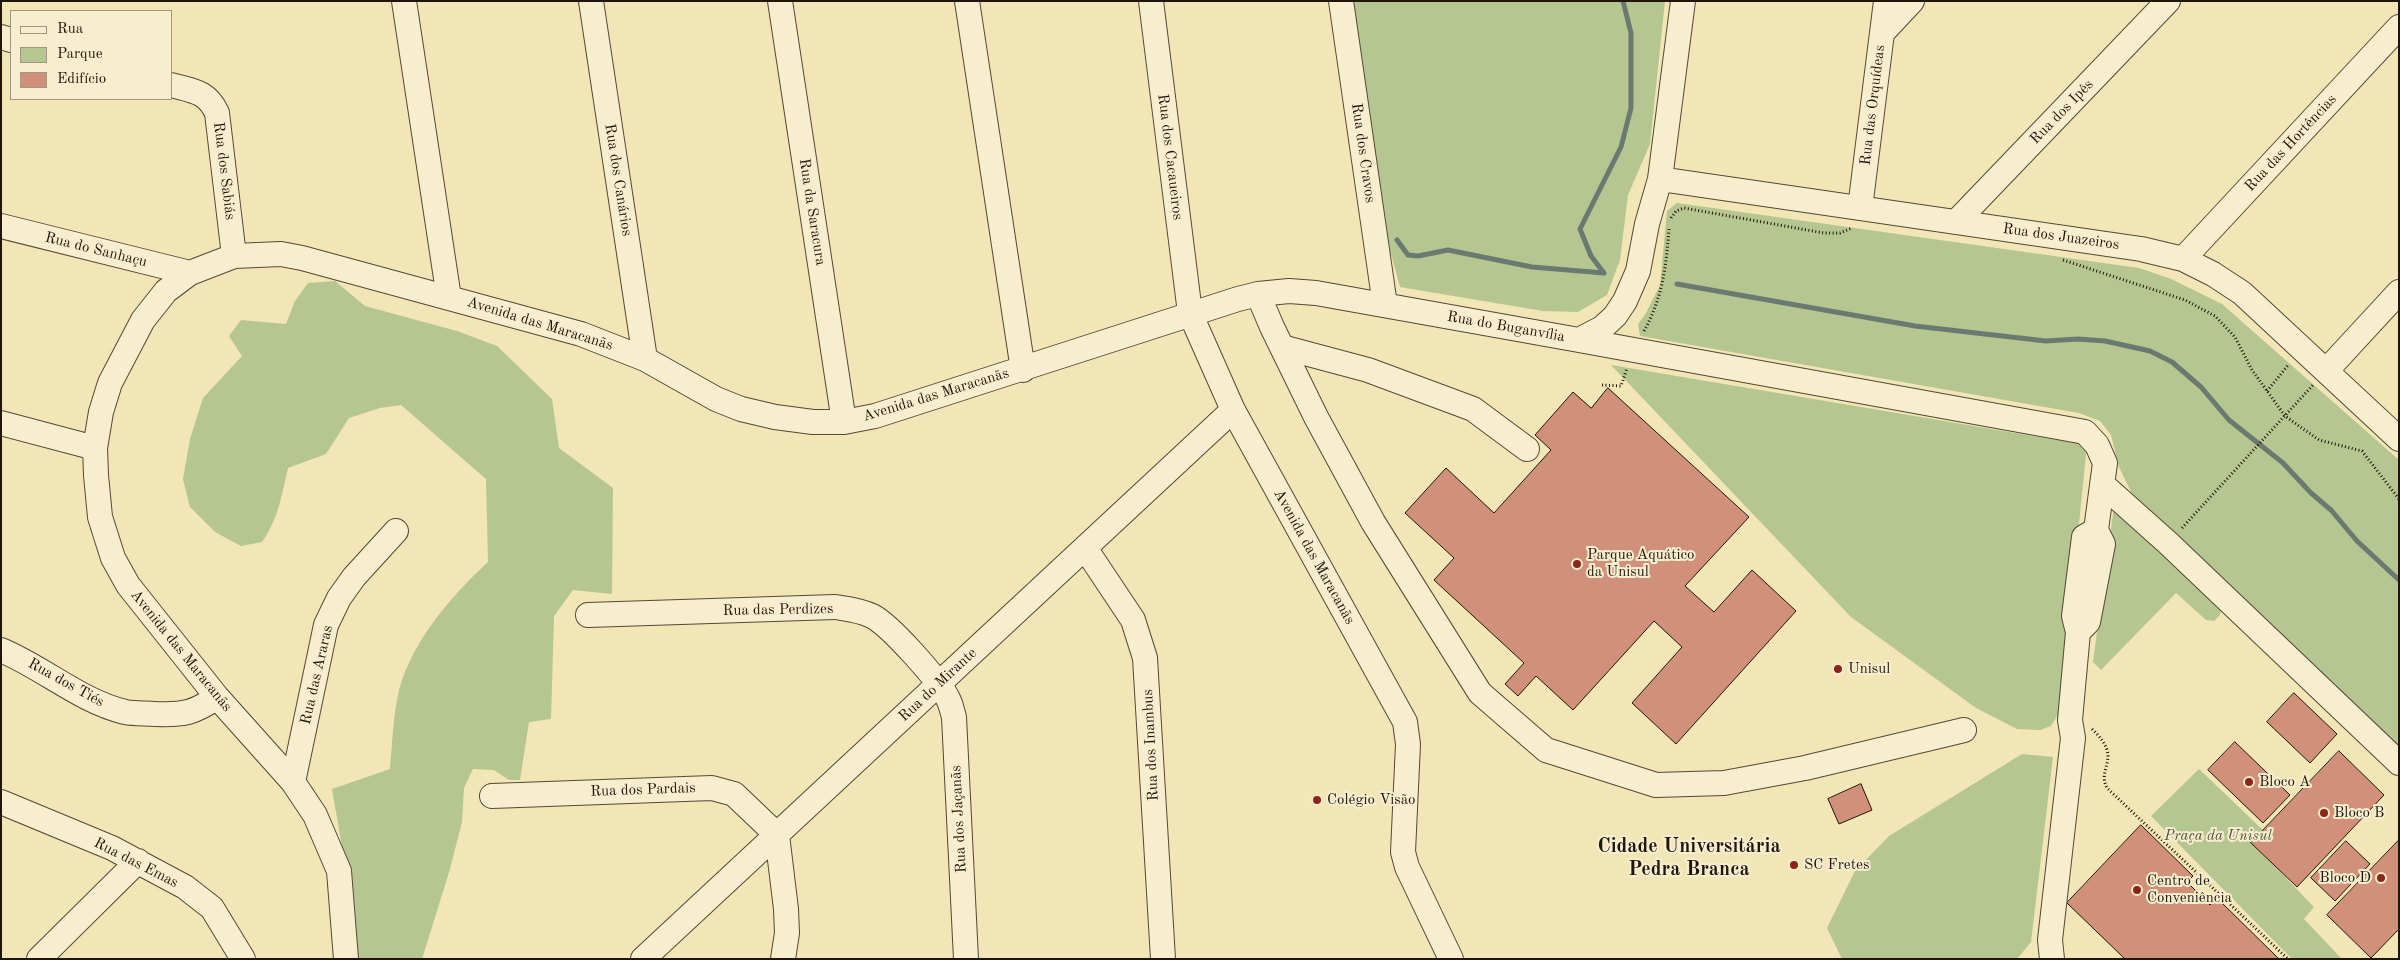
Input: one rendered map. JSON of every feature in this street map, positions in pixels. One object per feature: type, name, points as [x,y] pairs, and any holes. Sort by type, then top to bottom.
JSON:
[{"type":"street","points":[[404,1],[449,298]]},
{"type":"street","name":"Rua dos Canários","points":[[591,1],[645,359]]},
{"type":"street","name":"Rua da Saracura","points":[[780,1],[844,422]]},
{"type":"street","points":[[967,1],[1023,370]]},
{"type":"street","name":"Rua dos Cacaueiros","points":[[1151,1],[1190,313]]},
{"type":"street","name":"Rua dos Cravos","points":[[1341,1],[1385,306]]},
{"type":"street","name":"Rua do Buganvília","points":[[1190,313],[1258,294],[1289,291],[1307,292],[1579,340],[1602,328],[1615,316],[1625,301],[1638,271],[1647,224],[1660,179],[1684,1]]},
{"type":"street","name":"Rua das Orquídeas","points":[[1858,217],[1886,1]]},
{"type":"street","points":[[1882,33],[1912,1]]},
{"type":"street","name":"Rua dos Ipês","points":[[1956,222],[2168,1]]},
{"type":"street","name":"Rua das Hortências","points":[[2183,260],[2399,27]]},
{"type":"street","name":"Rua dos Sabiás","points":[[172,85],[202,94],[212,102],[217,113],[234,256]]},
{"type":"street","name":"Rua dos Juazeiros","points":[[1660,179],[1858,217],[1956,222],[2141,249],[2183,260],[2213,274],[2242,293],[2399,439]]},
{"type":"street","name":"Rua do Sanhaçu","points":[[1,226],[190,273]]},
{"type":"street","name":"Avenida das Maracanãs","points":[[346,959],[340,871],[315,815],[293,782],[217,698],[143,606],[113,558],[100,517],[95,448],[101,412],[110,383],[127,347],[143,320],[166,291],[190,273],[234,256],[281,254],[295,256],[581,334],[645,359],[716,399],[741,409],[775,417],[813,422],[844,422],[875,416],[1023,370],[1190,313],[1233,410],[1405,722],[1408,744],[1403,852],[1407,867],[1450,959]]},
{"type":"street","points":[[2326,371],[2399,292]]},
{"type":"street","points":[[1258,294],[1282,348],[1373,522],[1480,693],[1546,750],[1656,785],[1724,783],[1805,768],[1964,730]]},
{"type":"street","points":[[1579,340],[2085,432],[2098,445],[2105,463],[2096,530],[2084,537],[2074,616],[2078,632],[2070,720],[2073,738],[2050,940],[2052,959]]},
{"type":"street","points":[[1282,348],[1368,370],[1473,409],[1527,449]]},
{"type":"street","name":"Rua do Mirante","points":[[643,959],[1233,410]]},
{"type":"street","points":[[1,423],[95,448]]},
{"type":"street","points":[[2102,484],[2168,543],[2399,763]]},
{"type":"street","name":"Rua das Araras","points":[[293,782],[326,625],[339,598],[354,577],[396,531]]},
{"type":"street","name":"Rua dos Inambus","points":[[1085,548],[1133,620],[1145,658],[1163,959]]},
{"type":"street","name":"Rua das Perdizes","points":[[588,616],[835,607],[860,610],[886,626],[939,683]]},
{"type":"street","name":"Rua dos Tiés","points":[[1,650],[23,659],[80,694],[126,712],[182,714],[198,710],[217,698]]},
{"type":"street","name":"Rua dos Jaçanãs","points":[[939,683],[949,699],[954,717],[966,959]]},
{"type":"street","points":[[2038,959],[2036,944],[2060,734],[2070,720]]},
{"type":"street","name":"Rua dos Pardais","points":[[492,796],[712,788],[734,794],[777,835]]},
{"type":"street","name":"Rua das Emas","points":[[1,802],[138,861],[185,887],[212,908],[243,959]]},
{"type":"street","points":[[777,835],[786,910],[787,933],[783,959]]},
{"type":"street","points":[[39,959],[138,861]]},
{"type":"path","points":[[1602,385],[1621,386],[1634,350],[1653,316],[1665,276],[1669,221],[1676,211],[1684,208],[1824,233],[1840,233],[1858,217]]},
{"type":"path","points":[[2060,258],[2075,265],[2185,300],[2215,316],[2235,337],[2252,370],[2285,416],[2319,440],[2362,451],[2399,499]]},
{"type":"path","points":[[2266,391],[2302,349]]},
{"type":"path","points":[[2168,543],[2326,371]]},
{"type":"path","points":[[2094,731],[2107,745],[2105,780],[2107,788],[2288,959]]},
{"type":"green space","points":[[1350,1],[1665,1],[1650,144],[1628,195],[1620,260],[1607,295],[1578,312],[1543,311],[1400,287],[1381,217]]},
{"type":"green space","points":[[1677,203],[2139,268],[2171,279],[2222,304],[2399,460],[2399,750],[2132,494],[2119,467],[2111,435],[2100,421],[2079,413],[1640,336],[1638,324],[1646,313],[1660,285],[1667,211]]},
{"type":"green space","points":[[335,281],[365,306],[457,331],[497,346],[552,399],[559,448],[613,488],[612,594],[573,590],[554,616],[551,719],[529,722],[520,780],[509,780],[494,770],[473,769],[464,788],[462,822],[450,869],[422,959],[352,959],[345,864],[332,789],[390,769],[397,700],[410,661],[445,607],[488,562],[486,479],[401,405],[380,408],[349,418],[326,454],[288,468],[276,516],[262,542],[241,546],[215,532],[190,507],[183,479],[190,439],[203,398],[242,356],[229,336],[241,320],[286,324],[295,301],[308,283]]},
{"type":"green space","points":[[1611,365],[2087,445],[2060,711],[2051,726],[2040,730],[2017,729],[1976,708],[1851,617]]},
{"type":"green space","points":[[2114,506],[2222,604],[2220,615],[2214,621],[2206,620],[2176,593],[2101,670],[2093,662]]},
{"type":"green space","points":[[2022,754],[2053,757],[2031,942],[2017,959],[1842,959],[1827,928],[1855,871],[1889,836]]},
{"type":"green space","name":"Praça da Unisul","points":[[2199,769],[2264,831],[2252,843],[2314,907],[2304,919],[2342,959],[2292,959],[2151,816]]},
{"type":"building","name":"Parque Aquático da Unisul","points":[[1608,388],[1749,517],[1685,586],[1714,612],[1752,570],[1796,611],[1676,744],[1632,703],[1682,647],[1654,621],[1573,710],[1536,676],[1518,696],[1505,684],[1524,663],[1434,580],[1454,558],[1405,513],[1446,468],[1494,513],[1551,450],[1535,435],[1573,392],[1591,408]]},
{"type":"building","points":[[2294,693],[2337,734],[2310,763],[2267,722]]},
{"type":"building","name":"Bloco A","points":[[2235,742],[2290,795],[2263,823],[2208,770]]},
{"type":"building","name":"Bloco B","points":[[2339,751],[2384,795],[2297,887],[2251,843]]},
{"type":"building","points":[[1861,784],[1872,810],[1839,824],[1828,799]]},
{"type":"building","name":"Centro de Conveniência","points":[[2141,825],[2193,876],[2187,882],[2210,905],[2217,898],[2279,959],[2125,959],[2067,903]]},
{"type":"building","name":"Bloco D","points":[[2399,840],[2399,929],[2371,958],[2327,915]]},
{"type":"building","points":[[2346,841],[2370,864],[2335,901],[2311,878]]},
{"type":"waterway","points":[[1604,273],[1591,256],[1580,229],[1621,147],[1631,108],[1631,33],[1623,1]]},
{"type":"waterway","points":[[1397,240],[1408,255],[1418,256],[1448,250],[1532,267],[1604,273]]},
{"type":"waterway","points":[[1677,284],[1915,326],[2046,341],[2078,339],[2105,341],[2150,351],[2172,362],[2201,387],[2229,420],[2283,463],[2311,493],[2331,510],[2357,541],[2399,580]]},
{"type":"place","name":"Parque Aquático da Unisul","points":[[1577,564]]},
{"type":"place","name":"Unisul","points":[[1838,669]]},
{"type":"place","name":"Bloco A","points":[[2249,782]]},
{"type":"place","name":"Colégio Visão","points":[[1317,800]]},
{"type":"place","name":"Bloco B","points":[[2324,813]]},
{"type":"place","name":"SC Fretes","points":[[1794,865]]},
{"type":"place","name":"Bloco D","points":[[2381,878]]},
{"type":"place","name":"Centro de Conveniência","points":[[2137,890]]},
{"type":"district","name":"Cidade Universitária Pedra Branca","points":[[1689,858]]}]
